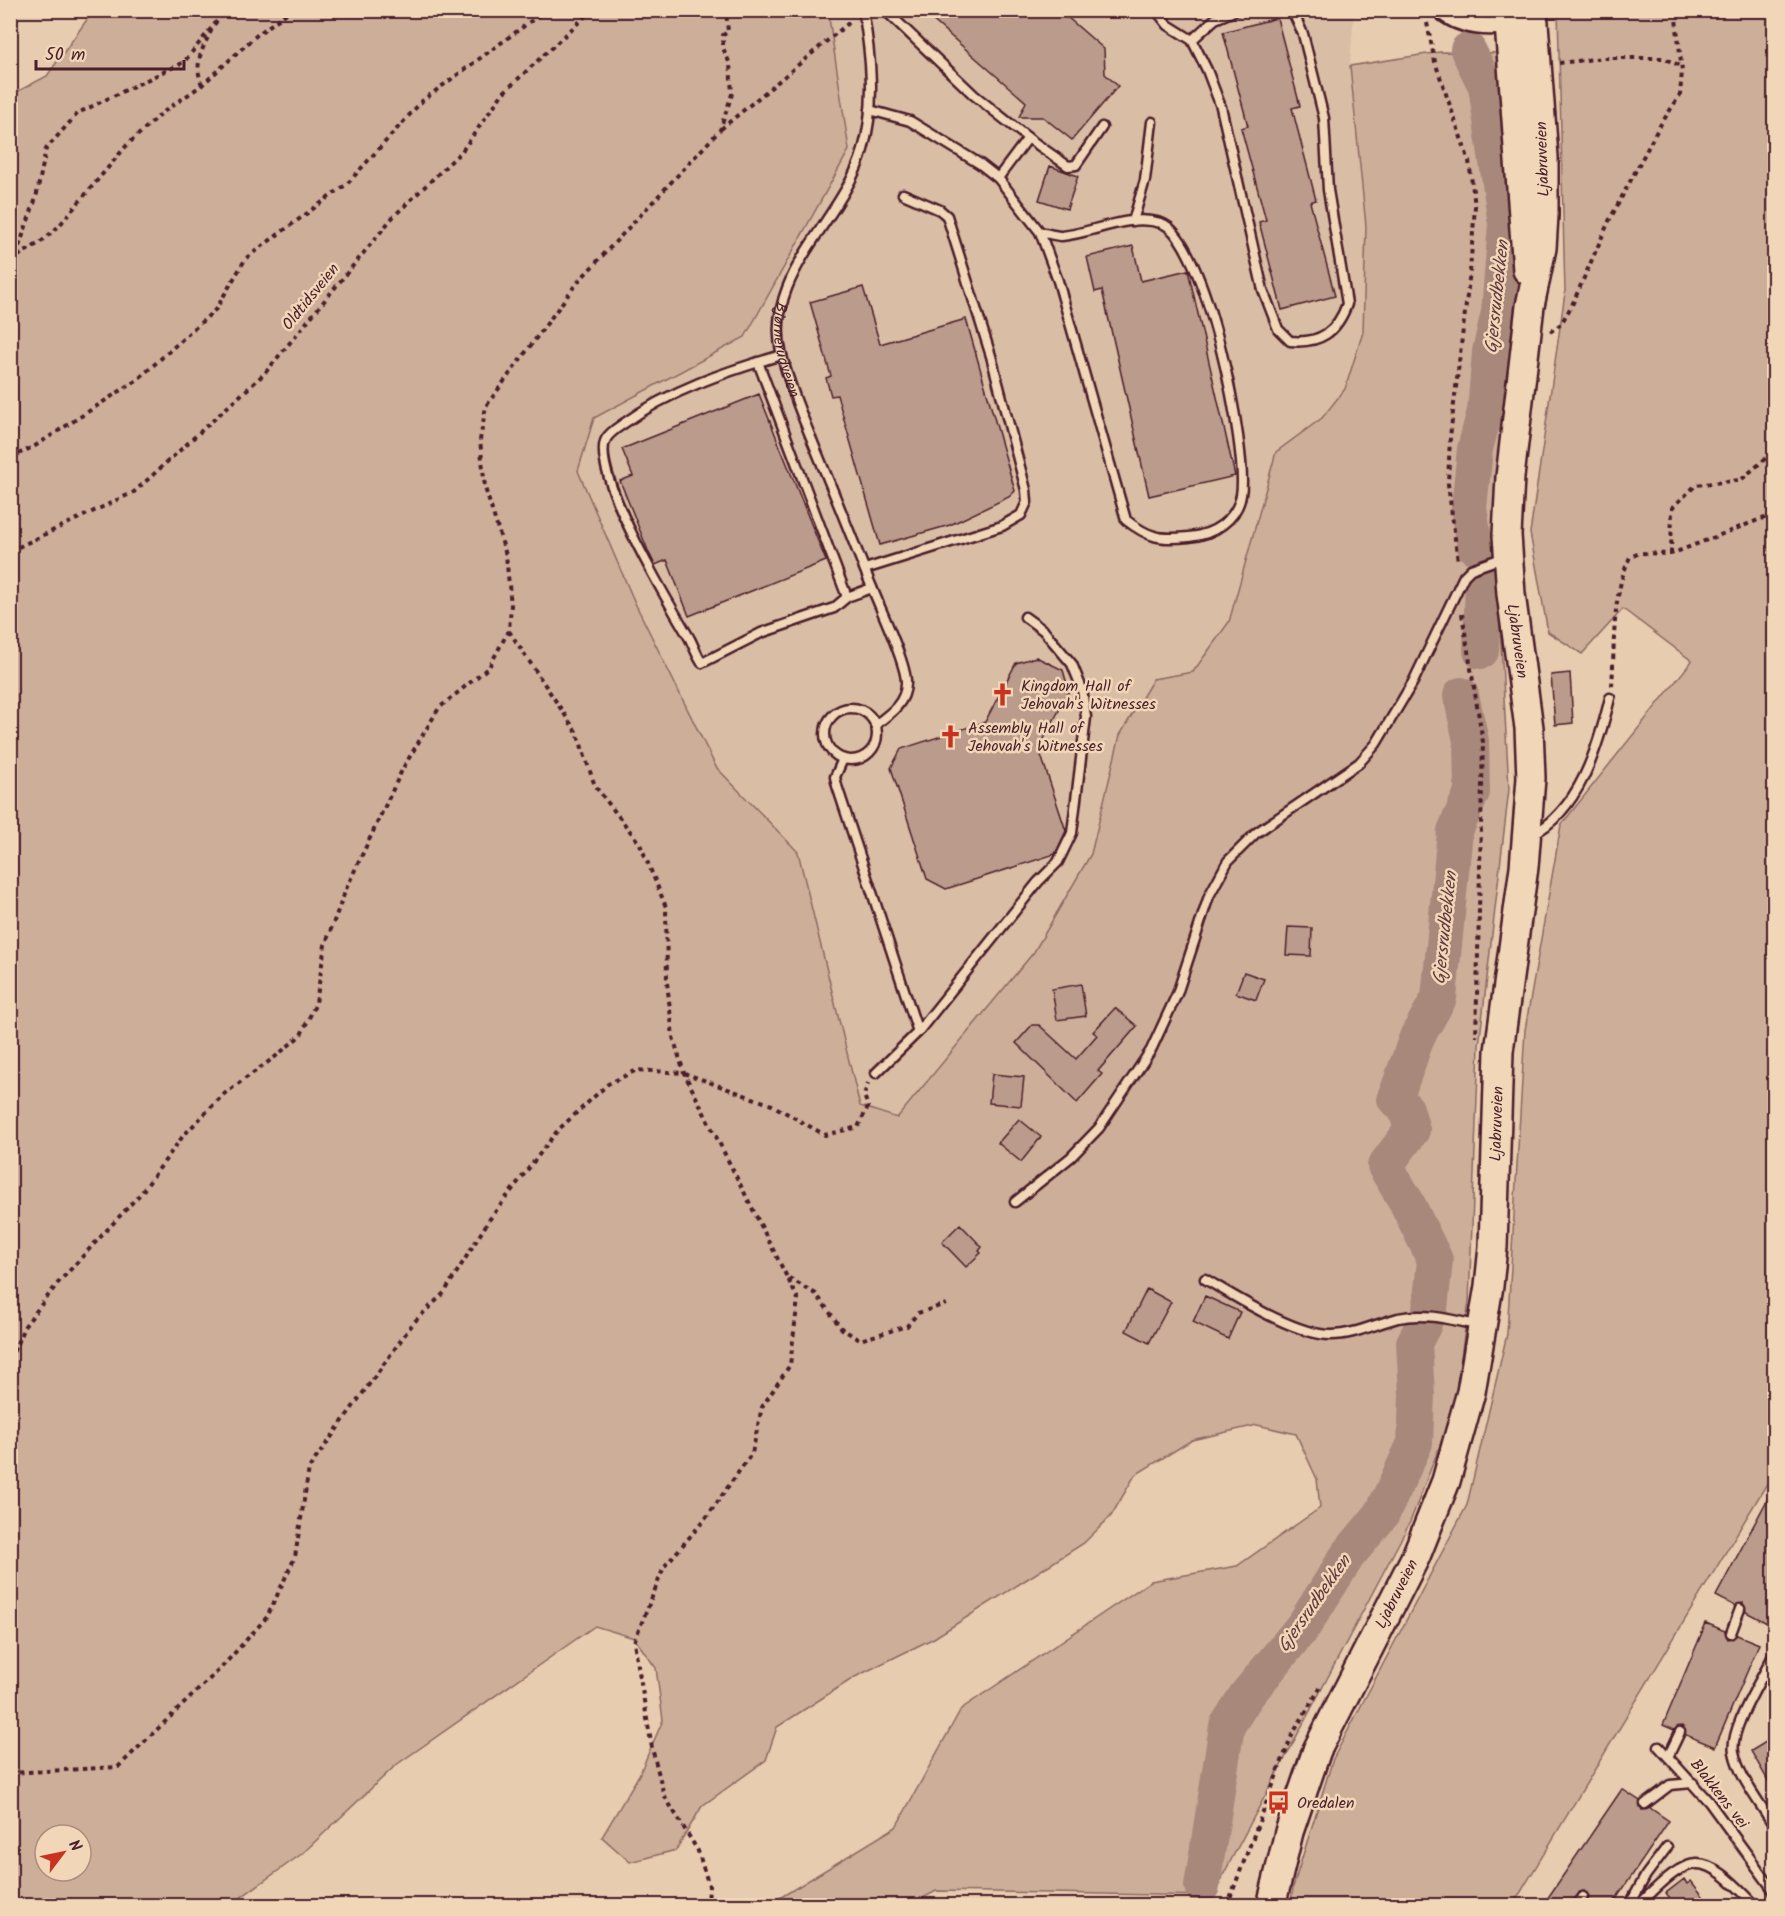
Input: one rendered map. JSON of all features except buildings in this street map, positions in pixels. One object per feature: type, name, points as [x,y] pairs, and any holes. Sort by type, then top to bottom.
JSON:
[{"type":"main road","name":"Ljabruveien","points":[[1523,14],[1538,59],[1545,180],[1542,248],[1530,306]]},
{"type":"main road","name":"Ljabruveien","points":[[1270,1905],[1296,1807],[1317,1750],[1403,1583],[1446,1481],[1465,1416],[1484,1326],[1493,1247],[1499,1051],[1527,837],[1531,778],[1529,728],[1508,557],[1510,477],[1530,306],[1523,14]]},
{"type":"street","points":[[1441,10],[1450,18],[1500,28],[1523,14]]},
{"type":"lane","name":"Bjørnerudveien","points":[[863,10],[871,75],[870,110],[863,150],[849,184],[802,258],[786,288],[779,325],[782,355],[797,403],[865,569],[906,682],[899,704],[875,725]]},
{"type":"lane","points":[[885,10],[974,95],[1028,138],[1072,166],[1076,165],[1102,127]]},
{"type":"lane","points":[[1156,10],[1168,24],[1192,40],[1221,107],[1263,290],[1278,329],[1290,341],[1317,340],[1332,332],[1341,320],[1347,304],[1328,190],[1324,118],[1303,34],[1292,10]]},
{"type":"lane","points":[[1192,40],[1215,19],[1236,10]]},
{"type":"lane","points":[[870,110],[910,121],[943,140],[998,178],[1040,232],[1058,281],[1126,520],[1143,534],[1166,539],[1194,537],[1221,527],[1234,515],[1241,496],[1242,463],[1230,395],[1211,313],[1189,252],[1171,228],[1161,223],[1133,221],[1060,236],[1040,232]]},
{"type":"lane","points":[[1133,221],[1145,180],[1152,122]]},
{"type":"lane","points":[[998,178],[1028,138]]},
{"type":"lane","points":[[865,569],[1002,526],[1021,515],[1027,502],[1012,430],[992,356],[947,216],[940,210],[903,194]]},
{"type":"lane","points":[[782,355],[709,379],[669,397],[636,414],[609,434],[604,446],[605,464],[612,483],[649,571],[702,663],[761,633],[834,608],[847,597],[872,588]]},
{"type":"lane","points":[[758,362],[847,597]]},
{"type":"lane","points":[[1015,1202],[1071,1158],[1099,1128],[1150,1050],[1177,994],[1209,896],[1228,861],[1269,822],[1364,759],[1382,736],[1409,690],[1460,584],[1471,569],[1508,557]]},
{"type":"lane","points":[[876,1072],[918,1032],[1038,882],[1058,862],[1072,833],[1086,717],[1082,688],[1072,664],[1054,640],[1024,617]]},
{"type":"lane","points":[[1527,837],[1548,827],[1560,816],[1590,763],[1611,698]]},
{"type":"lane","points":[[846,708],[859,709],[870,716],[875,725],[875,743],[868,754],[856,759],[843,759],[830,749],[825,737],[826,724],[834,714],[846,708]]},
{"type":"lane","points":[[843,759],[836,777],[837,786],[918,1032]]},
{"type":"lane","points":[[1204,1279],[1275,1318],[1320,1334],[1358,1331],[1397,1318],[1414,1316],[1439,1317],[1484,1326]]},
{"type":"lane","points":[[1731,1633],[1740,1609]]},
{"type":"lane","name":"Blakkens vei","points":[[1774,1653],[1740,1724],[1733,1750],[1741,1770],[1774,1826]]},
{"type":"lane","points":[[1669,1755],[1680,1732]]},
{"type":"lane","name":"Blakkens vei","points":[[1659,1747],[1693,1783],[1774,1891]]},
{"type":"lane","points":[[1645,1804],[1670,1785],[1693,1783]]},
{"type":"lane","points":[[1629,1905],[1646,1875],[1667,1847]]},
{"type":"lane","points":[[1638,1905],[1671,1873],[1695,1863],[1714,1868],[1726,1875],[1756,1905]]},
{"type":"lane","points":[[1575,1905],[1583,1897]]},
{"type":"path","points":[[10,272],[36,198],[46,149],[78,113],[184,62],[226,10]]},
{"type":"path","points":[[10,261],[41,242],[58,227],[127,145],[162,113],[202,85],[258,34],[291,10]]},
{"type":"path","points":[[10,458],[35,446],[137,380],[216,309],[246,258],[346,184],[423,100],[546,10]]},
{"type":"path","name":"Oldtidsveien","points":[[10,551],[134,492],[265,373],[393,217],[462,151],[503,93],[592,10]]},
{"type":"path","points":[[720,130],[732,94],[730,64],[723,48],[723,35],[728,32],[726,10]]},
{"type":"path","points":[[1527,341],[1539,339],[1561,324],[1572,305],[1609,221],[1659,127],[1680,95],[1681,66],[1675,10]]},
{"type":"path","points":[[10,1360],[24,1327],[58,1283],[142,1192],[183,1136],[224,1094],[301,1035],[316,1003],[325,945],[346,889],[403,768],[439,708],[489,667],[509,630],[512,605],[506,555],[484,479],[480,440],[486,406],[576,285],[720,130],[855,18]]},
{"type":"path","points":[[202,85],[197,72],[197,60],[217,21]]},
{"type":"path","points":[[1427,23],[1436,62],[1469,160],[1475,206],[1450,448],[1449,484],[1466,644],[1481,723],[1483,760],[1475,1049]]},
{"type":"path","points":[[1538,59],[1562,63],[1603,58],[1663,58],[1681,66]]},
{"type":"path","points":[[1671,554],[1672,508],[1696,485],[1741,480],[1774,451]]},
{"type":"path","points":[[1611,698],[1614,629],[1621,576],[1630,556],[1640,553],[1671,554],[1774,516]]},
{"type":"path","points":[[509,630],[577,733],[595,786],[640,844],[666,907],[667,982],[673,1037],[684,1073],[798,1299],[790,1365],[762,1407],[752,1453],[706,1518],[664,1567],[634,1642],[652,1748],[664,1795],[698,1851],[709,1886],[708,1905]]},
{"type":"path","points":[[10,1773],[118,1767],[221,1668],[267,1617],[295,1557],[309,1468],[414,1322],[444,1293],[489,1220],[558,1130],[609,1084],[637,1070],[684,1073],[772,1105],[825,1135],[858,1127],[868,1107],[864,1095],[867,1083],[876,1072]]},
{"type":"path","points":[[788,1276],[816,1294],[842,1329],[860,1340],[907,1326],[918,1313],[946,1304]]},
{"type":"path","points":[[1227,1905],[1279,1765],[1292,1735],[1322,1685]]},
{"type":"path","points":[[1279,1765],[1285,1767]]},
{"type":"shaded area","points":[[93,11],[828,11],[849,150],[745,337],[594,418],[578,471],[635,603],[716,767],[798,852],[860,1106],[897,1118],[1034,952],[1091,854],[1120,735],[1153,679],[1193,672],[1229,622],[1276,452],[1322,418],[1345,389],[1363,332],[1366,226],[1350,66],[1440,52],[1501,53],[1508,175],[1521,294],[1502,428],[1492,549],[1501,643],[1509,789],[1479,1046],[1469,1301],[1453,1412],[1410,1522],[1212,1896],[936,1891],[910,1905],[768,1905],[896,1827],[961,1709],[1151,1581],[1237,1566],[1320,1508],[1317,1479],[1296,1434],[1257,1425],[1192,1440],[1135,1475],[1111,1516],[1084,1543],[934,1638],[855,1677],[777,1727],[766,1760],[702,1806],[676,1850],[630,1862],[602,1837],[639,1775],[663,1720],[656,1668],[634,1638],[595,1626],[396,1765],[303,1853],[230,1905],[11,1906],[11,95],[47,76]]},
{"type":"shaded area","points":[[828,11],[1354,11],[1350,66],[1366,226],[1363,332],[1345,389],[1322,418],[1276,452],[1229,622],[1193,672],[1153,679],[1120,735],[1091,854],[1034,952],[897,1118],[860,1106],[798,852],[716,767],[631,595],[578,471],[594,418],[745,337],[849,150]]},
{"type":"shaded area","points":[[1558,11],[1774,11],[1774,1472],[1513,1905],[1291,1905],[1293,1887],[1333,1759],[1467,1505],[1507,1334],[1525,1030],[1561,825],[1692,661],[1623,609],[1582,654],[1548,632],[1530,533],[1565,293]]},
{"type":"waterway","name":"Gjersrudbekken","points":[[1468,50],[1486,86],[1506,224],[1499,312],[1490,352],[1485,411],[1475,449],[1469,508],[1475,547]]},
{"type":"waterway","name":"Gjersrudbekken","points":[[1481,651],[1483,574]]},
{"type":"waterway","name":"Gjersrudbekken","points":[[1430,1309],[1435,1260],[1406,1201],[1385,1166],[1412,1130],[1406,1109],[1395,1099],[1417,1037],[1439,998],[1455,831],[1472,792],[1471,741],[1461,695]]},
{"type":"waterway","name":"Gjersrudbekken","points":[[1202,1886],[1227,1726],[1246,1696],[1304,1625],[1348,1555],[1382,1514],[1415,1443],[1417,1395],[1414,1343],[1424,1324]]},
{"type":"place","name":"Kingdom Hall of Jehovah's Witnesses","points":[[1003,695]]},
{"type":"place","name":"Assembly Hall of Jehovah's Witnesses","points":[[950,737]]},
{"type":"place","name":"Oredalen","points":[[1279,1803]]}]
